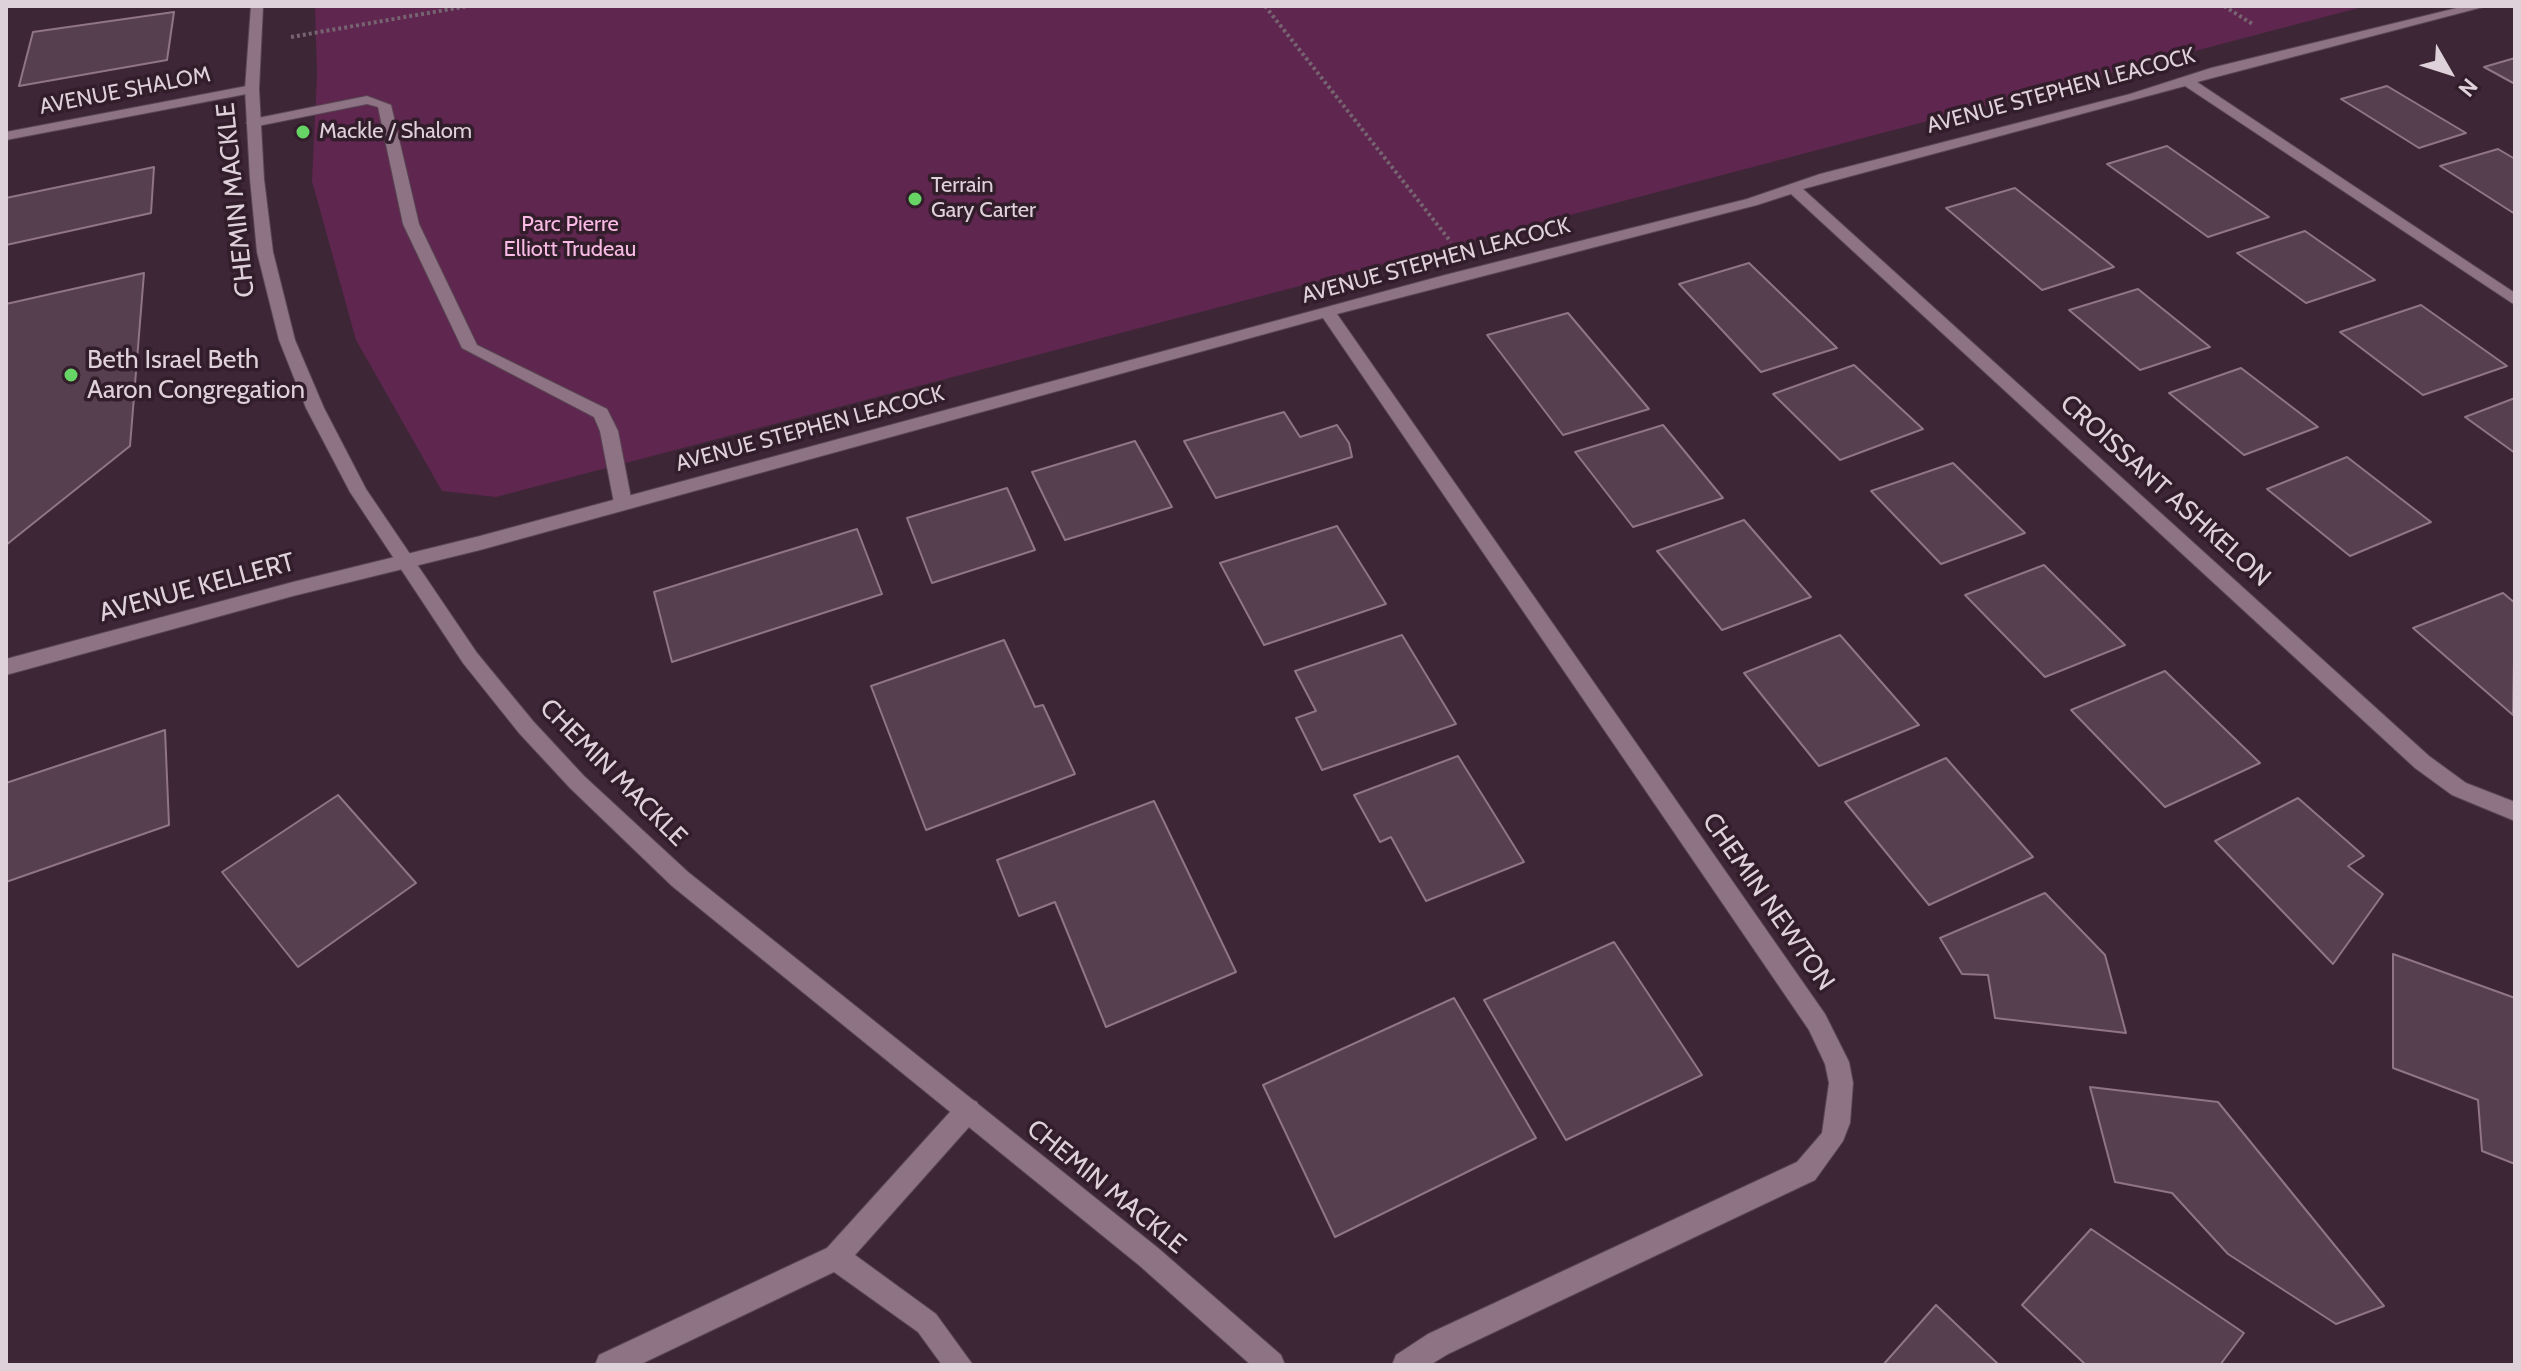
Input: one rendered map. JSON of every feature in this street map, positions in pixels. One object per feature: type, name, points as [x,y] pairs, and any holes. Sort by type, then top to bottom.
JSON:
[{"type":"street","name":"CHEMIN MACKLE","points":[[257,6],[253,123],[265,252],[287,340],[334,446],[403,561],[470,658],[526,727],[633,837],[816,992],[1149,1257],[1271,1365]]},
{"type":"street","name":"AVENUE STEPHEN LEACOCK","points":[[403,561],[1327,312],[1666,225],[2187,81],[2481,6]]},
{"type":"street","points":[[2187,81],[2515,300]]},
{"type":"street","name":"AVENUE SHALOM","points":[[6,136],[252,89]]},
{"type":"street","points":[[253,123],[367,100],[384,105],[411,224],[470,348],[601,413],[609,431],[623,503]]},
{"type":"street","name":"CROISSANT ASHKELON","points":[[1793,188],[2422,762],[2459,789],[2515,812]]},
{"type":"street","name":"CHEMIN NEWTON","points":[[1327,312],[1817,1022],[1837,1062],[1841,1083],[1842,1104],[1831,1141],[1806,1171],[1438,1344],[1406,1365]]},
{"type":"street","name":"AVENUE KELLERT","points":[[6,667],[403,561]]},
{"type":"street","points":[[609,1365],[836,1257],[968,1110]]},
{"type":"street","points":[[836,1257],[927,1323],[959,1365]]},
{"type":"path","points":[[255,43],[468,6]]},
{"type":"path","points":[[1265,6],[1456,249]]},
{"type":"path","points":[[2224,6],[2258,27]]},
{"type":"green space","name":"Parc Pierre Elliott Trudeau","points":[[315,6],[2366,6],[496,497],[442,491],[356,340],[312,181],[317,75]]},
{"type":"building","points":[[174,12],[167,60],[19,86],[33,32]]},
{"type":"building","points":[[2515,58],[2515,84],[2484,67]]},
{"type":"building","points":[[2387,86],[2466,133],[2419,148],[2341,99]]},
{"type":"building","points":[[2167,146],[2269,217],[2208,237],[2107,164]]},
{"type":"building","points":[[2498,149],[2515,159],[2515,214],[2440,166]]},
{"type":"building","points":[[154,167],[151,213],[6,245],[6,198]]},
{"type":"building","points":[[2015,188],[2114,267],[2042,290],[1946,208]]},
{"type":"building","points":[[2305,231],[2375,280],[2306,303],[2237,253]]},
{"type":"building","points":[[1749,263],[1837,348],[1761,372],[1679,284]]},
{"type":"building","name":"Beth Israel Beth Aaron Congregation","points":[[144,273],[130,446],[6,545],[6,304]]},
{"type":"building","points":[[2138,289],[2210,347],[2140,370],[2069,310]]},
{"type":"building","points":[[2421,305],[2507,366],[2423,395],[2340,332]]},
{"type":"building","points":[[1568,313],[1649,409],[1563,435],[1487,335]]},
{"type":"building","points":[[1854,365],[1923,429],[1840,460],[1773,394]]},
{"type":"building","points":[[2241,368],[2318,427],[2244,455],[2169,393]]},
{"type":"building","points":[[2515,398],[2515,453],[2465,417]]},
{"type":"building","points":[[1284,412],[1300,437],[1337,425],[1349,443],[1352,457],[1216,498],[1184,441]]},
{"type":"building","points":[[1663,425],[1723,498],[1633,527],[1575,452]]},
{"type":"building","points":[[1135,441],[1172,507],[1065,540],[1032,472]]},
{"type":"building","points":[[2347,457],[2431,522],[2350,556],[2267,489]]},
{"type":"building","points":[[1953,463],[2025,533],[1941,564],[1871,491]]},
{"type":"building","points":[[1007,488],[1035,550],[932,583],[907,518]]},
{"type":"building","points":[[1744,520],[1811,597],[1722,630],[1657,551]]},
{"type":"building","points":[[1337,526],[1386,604],[1264,645],[1220,563]]},
{"type":"building","points":[[857,529],[882,594],[672,662],[654,592]]},
{"type":"building","points":[[2044,565],[2125,645],[2045,677],[1965,595]]},
{"type":"building","points":[[2503,593],[2515,603],[2513,715],[2413,628]]},
{"type":"building","points":[[1402,635],[1456,724],[1322,770],[1296,718],[1316,711],[1295,671]]},
{"type":"building","points":[[1840,635],[1919,725],[1819,766],[1744,673]]},
{"type":"building","points":[[1004,640],[1035,707],[1043,705],[1075,774],[926,830],[871,686]]},
{"type":"building","points":[[2165,671],[2260,763],[2165,807],[2071,710]]},
{"type":"building","points":[[165,730],[169,825],[6,882],[6,783]]},
{"type":"building","points":[[1458,756],[1524,862],[1426,901],[1391,837],[1380,842],[1354,795]]},
{"type":"building","points":[[1946,758],[2033,857],[1929,905],[1845,802]]},
{"type":"building","points":[[338,795],[416,883],[298,967],[222,872]]},
{"type":"building","points":[[2298,798],[2364,856],[2348,866],[2383,894],[2333,964],[2215,841]]},
{"type":"building","points":[[1154,801],[1236,972],[1106,1027],[1055,902],[1019,916],[997,860]]},
{"type":"building","points":[[2045,893],[2105,955],[2126,1033],[1995,1018],[1988,975],[1962,974],[1940,938]]},
{"type":"building","points":[[1614,942],[1702,1075],[1566,1140],[1484,1000]]},
{"type":"building","points":[[2393,954],[2515,998],[2515,1164],[2482,1151],[2478,1100],[2393,1068]]},
{"type":"building","points":[[1454,998],[1536,1138],[1335,1237],[1263,1085]]},
{"type":"building","points":[[2090,1087],[2218,1102],[2384,1306],[2336,1324],[2228,1254],[2172,1193],[2115,1182]]},
{"type":"building","points":[[2091,1229],[2244,1333],[2220,1365],[2086,1365],[2022,1305]]},
{"type":"building","points":[[1936,1305],[1999,1365],[1883,1365]]},
{"type":"place","name":"Mackle / Shalom","points":[[303,132]]},
{"type":"place","name":"Terrain Gary Carter","points":[[915,199]]},
{"type":"place","name":"Beth Israel Beth Aaron Congregation","points":[[71,375]]}]
